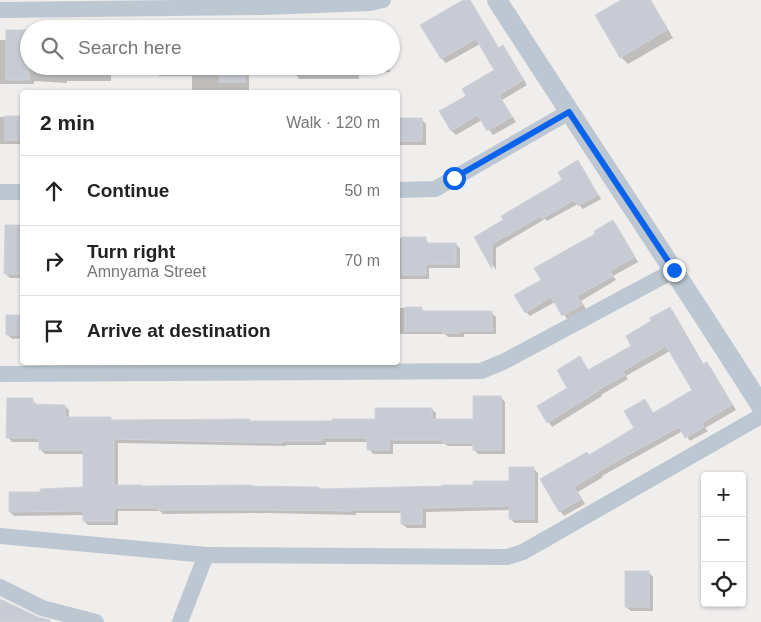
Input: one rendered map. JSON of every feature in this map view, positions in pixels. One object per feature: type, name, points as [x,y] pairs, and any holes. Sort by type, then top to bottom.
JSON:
[{"type":"street","points":[[0,10],[370,3],[382,0]]},
{"type":"street","points":[[497,0],[761,406]]},
{"type":"street","points":[[400,190],[434,189],[569,112]]},
{"type":"street","points":[[0,192],[20,192]]},
{"type":"street","points":[[0,374],[481,371],[503,362],[674,270]]},
{"type":"street","points":[[0,536],[206,555],[498,557],[514,555],[523,552],[761,416]]},
{"type":"street","points":[[180,622],[206,555]]},
{"type":"street","points":[[0,588],[42,608],[96,622]]},
{"type":"building","points":[[463,0],[470,0],[498,48],[503,45],[523,80],[499,95],[512,117],[487,131],[478,115],[451,131],[439,111],[466,96],[462,89],[494,70],[476,39],[441,59],[420,25]]},
{"type":"building","points":[[621,0],[650,0],[667,30],[620,58],[595,15]]},
{"type":"building","points":[[6,30],[20,30],[20,75],[29,75],[29,80],[6,80]]},
{"type":"building","points":[[220,75],[245,75],[245,82],[220,82]]},
{"type":"building","points":[[5,116],[20,116],[20,140],[5,140]]},
{"type":"building","points":[[400,118],[422,118],[422,141],[400,141]]},
{"type":"building","points":[[578,160],[598,195],[578,206],[574,200],[542,219],[541,216],[492,244],[492,269],[474,237],[503,220],[501,216],[562,180],[558,172]]},
{"type":"building","points":[[613,220],[635,257],[610,271],[613,276],[577,296],[582,305],[562,316],[551,297],[525,313],[514,295],[541,280],[534,268],[595,234],[594,231]]},
{"type":"building","points":[[5,225],[20,225],[20,274],[4,274]]},
{"type":"building","points":[[402,237],[426,237],[426,243],[456,243],[456,264],[426,264],[426,275],[402,275]]},
{"type":"building","points":[[405,307],[422,307],[422,311],[492,311],[492,331],[442,333],[442,331],[405,331]]},
{"type":"building","points":[[670,307],[703,364],[707,362],[732,405],[702,423],[704,427],[685,438],[679,427],[599,471],[574,487],[581,499],[559,512],[540,479],[587,452],[589,455],[634,428],[624,411],[645,399],[653,413],[692,390],[666,346],[623,371],[625,375],[547,423],[537,406],[567,388],[557,370],[580,356],[588,370],[631,346],[626,336],[651,321],[650,318]]},
{"type":"building","points":[[6,315],[20,315],[20,335],[6,335]]},
{"type":"building","points":[[473,396],[501,396],[501,450],[473,450],[473,443],[443,443],[443,440],[389,440],[389,450],[367,450],[367,438],[322,438],[322,441],[282,441],[282,443],[114,439],[114,485],[251,485],[319,487],[319,489],[473,485],[473,481],[509,481],[509,467],[534,467],[534,519],[509,519],[509,506],[422,508],[422,524],[401,524],[401,510],[158,510],[158,508],[114,508],[114,521],[83,521],[83,511],[9,512],[9,492],[40,492],[40,489],[83,487],[83,450],[39,450],[39,438],[6,438],[7,398],[33,398],[33,404],[65,405],[65,417],[111,417],[111,420],[250,419],[250,421],[332,421],[332,419],[375,419],[375,408],[432,408],[432,419],[473,419]]},
{"type":"building","points":[[625,571],[649,571],[649,607],[625,607]]},
{"type":"building","points":[[0,599],[38,617],[50,620],[50,622],[0,622]]},
{"type":"route","points":[[454,178],[569,112],[674,270]]}]
